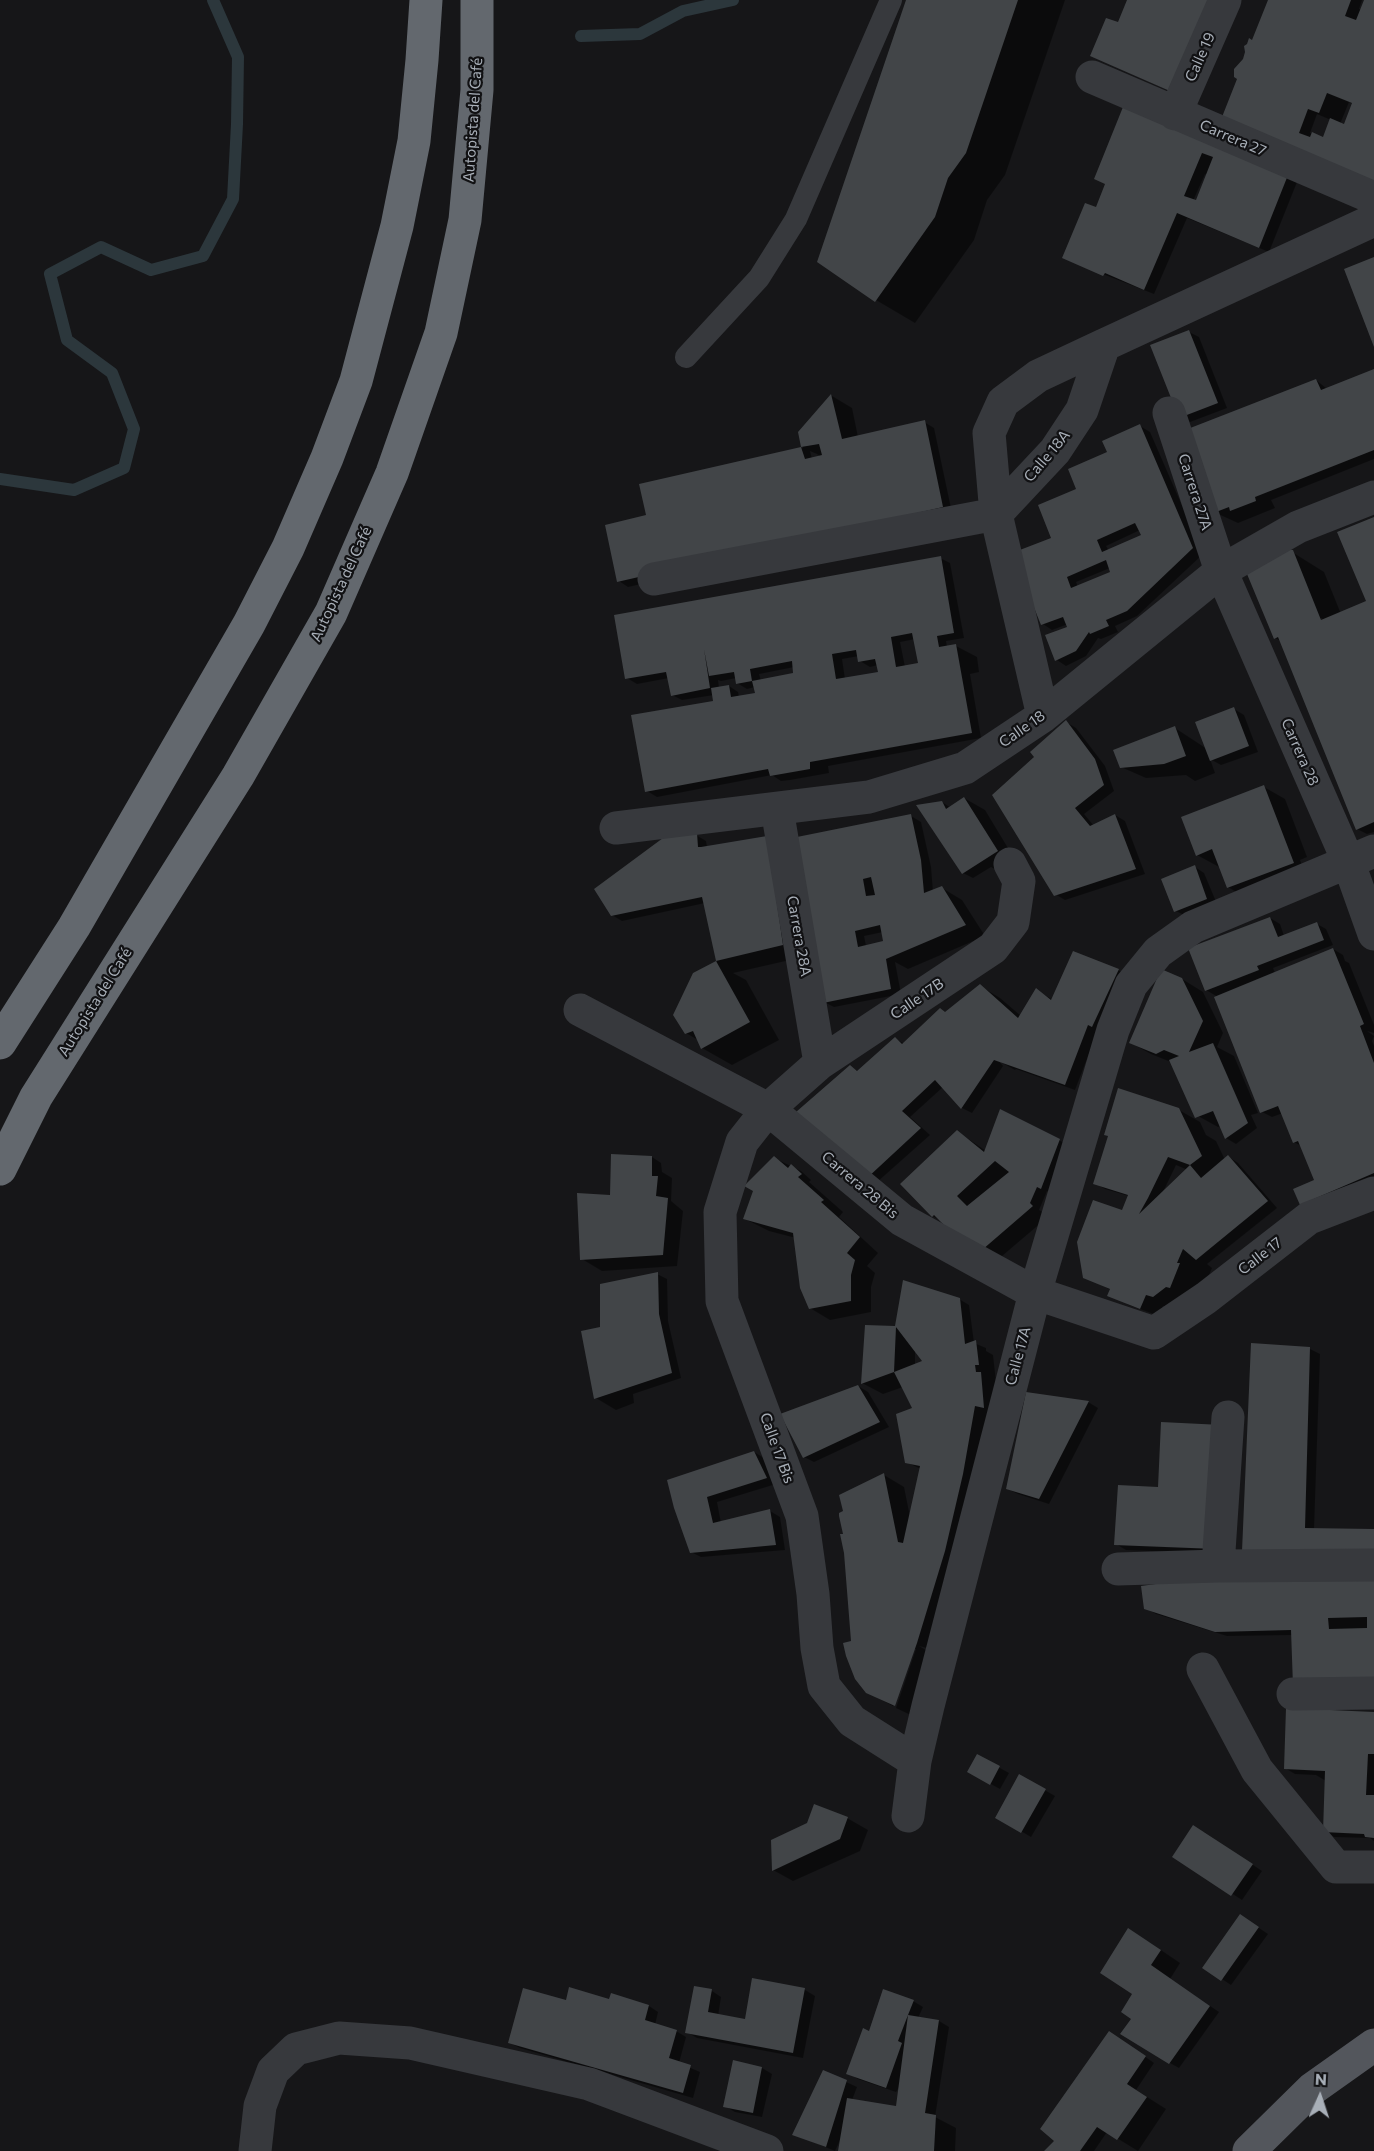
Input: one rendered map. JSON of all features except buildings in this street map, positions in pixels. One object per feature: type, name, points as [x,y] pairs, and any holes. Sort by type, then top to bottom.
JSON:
[{"type":"highway","points":[[0,1043],[74,927],[249,624],[288,548],[327,458],[356,381],[397,226],[414,141],[423,60],[426,0]]},
{"type":"highway","name":"Autopista del Café","points":[[0,1168],[36,1097],[238,776],[331,612],[392,473],[441,333],[465,220],[477,90],[477,0]]},
{"type":"main road","points":[[1249,2151],[1312,2089],[1374,2045]]},
{"type":"street","name":"Calle 19","points":[[1175,114],[1225,0]]},
{"type":"street","name":"Carrera 27","points":[[1092,77],[1374,198]]},
{"type":"street","points":[[1042,716],[996,514],[989,433],[1003,402],[1038,376],[1374,220]]},
{"type":"street","name":"Calle 18A","points":[[996,514],[1055,451],[1082,410],[1104,345]]},
{"type":"street","name":"Carrera 27A","points":[[1169,413],[1221,572]]},
{"type":"street","name":"Calle 18","points":[[616,828],[869,797],[965,768],[1042,716],[1221,572],[1298,527],[1374,497]]},
{"type":"street","points":[[654,579],[996,514]]},
{"type":"street","name":"Carrera 28","points":[[1221,572],[1361,856],[1374,934]]},
{"type":"street","name":"Carrera 28A","points":[[777,808],[820,1063]]},
{"type":"street","name":"Calle 17A","points":[[908,1816],[915,1761],[1035,1293],[1113,1030],[1131,985],[1158,952],[1193,927],[1361,856]]},
{"type":"street","name":"Calle 17B","points":[[768,1109],[820,1063],[993,948],[1013,922],[1019,881],[1010,864]]},
{"type":"street","name":"Carrera 28 Bis","points":[[580,1010],[768,1109],[902,1220],[1035,1293],[1154,1333]]},
{"type":"street","name":"Calle 17 Bis","points":[[768,1109],[742,1142],[720,1212],[722,1301],[802,1516],[813,1594],[817,1648],[825,1686],[852,1721],[915,1761]]},
{"type":"street","name":"Calle 17","points":[[1154,1333],[1206,1298],[1309,1218],[1374,1193]]},
{"type":"street","points":[[1218,1566],[1228,1417]]},
{"type":"street","points":[[1118,1569],[1374,1564]]},
{"type":"street","points":[[1203,1669],[1257,1770],[1336,1867],[1374,1867]]},
{"type":"street","points":[[1293,1694],[1374,1693]]},
{"type":"street","points":[[255,2151],[260,2106],[273,2071],[296,2049],[339,2038],[410,2043],[589,2084],[767,2151]]},
{"type":"lane","points":[[686,357],[759,278],[796,219],[891,0]]},
{"type":"waterway","points":[[0,479],[74,490],[124,468],[134,429],[112,373],[67,340],[50,274],[101,247],[151,270],[203,256],[233,199],[237,124],[238,57],[213,0]]},
{"type":"waterway","points":[[581,36],[640,34],[683,11],[733,0]]}]
